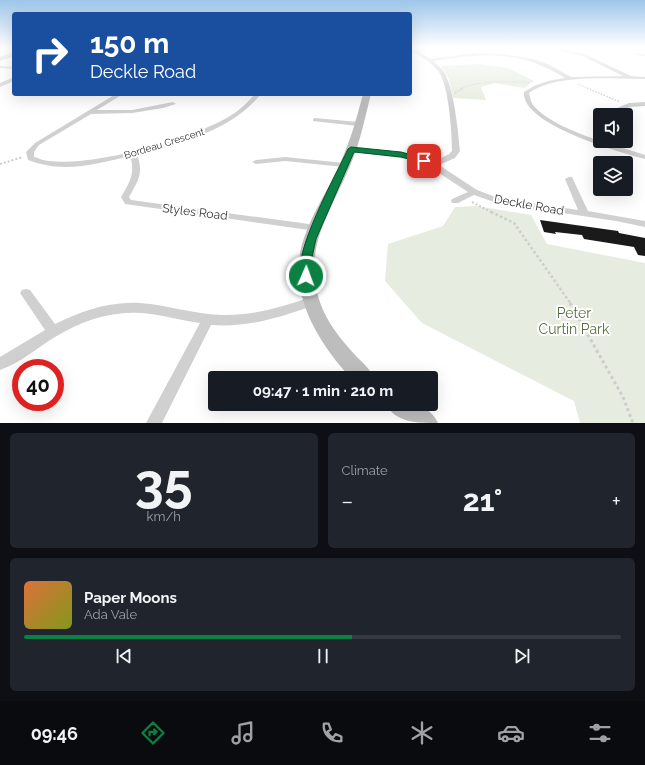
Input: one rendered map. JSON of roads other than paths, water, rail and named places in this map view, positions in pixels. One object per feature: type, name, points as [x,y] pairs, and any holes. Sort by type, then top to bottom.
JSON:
[{"type":"street","points":[[0,67],[12,68]]},
{"type":"street","points":[[433,165],[452,156],[456,151],[455,128],[449,95],[442,73],[436,67]]},
{"type":"street","points":[[548,67],[570,79]]},
{"type":"street","points":[[608,67],[630,78]]},
{"type":"street","points":[[645,78],[555,80],[539,84],[526,93],[527,102],[535,111],[553,123],[583,136],[645,157]]},
{"type":"street","points":[[0,85],[12,80]]},
{"type":"street","points":[[91,112],[117,96]]},
{"type":"street","name":"Bordeau Crescent","points":[[91,112],[37,144],[32,148],[29,155],[31,158],[36,162],[62,164],[79,163],[133,154],[221,124],[236,116],[256,96]]},
{"type":"street","points":[[357,371],[342,356],[328,337],[311,302],[307,288],[306,262],[308,249],[316,228],[351,149],[366,96]]},
{"type":"street","points":[[91,112],[127,112],[173,104]]},
{"type":"street","points":[[621,108],[629,105],[645,104]]},
{"type":"street","points":[[315,120],[358,124]]},
{"type":"street","points":[[541,125],[553,123]]},
{"type":"street","name":"Deckle Road","points":[[351,149],[409,156],[433,165],[474,192],[512,204],[645,224]]},
{"type":"street","name":"Styles Road","points":[[133,154],[137,162],[138,173],[134,183],[125,197],[128,202],[316,228]]},
{"type":"street","points":[[256,162],[285,159],[344,165]]},
{"type":"street","points":[[569,179],[585,214]]},
{"type":"street","points":[[455,201],[474,192]]},
{"type":"street","points":[[26,293],[54,332]]},
{"type":"street","points":[[0,364],[54,332],[77,320],[100,311],[135,307],[208,319],[234,320],[260,318],[311,302]]},
{"type":"street","points":[[154,423],[208,319]]},
{"type":"street","points":[[409,411],[427,423]]},
{"type":"park label","name":"Peter Curtin Park","points":[[574,322]]}]
